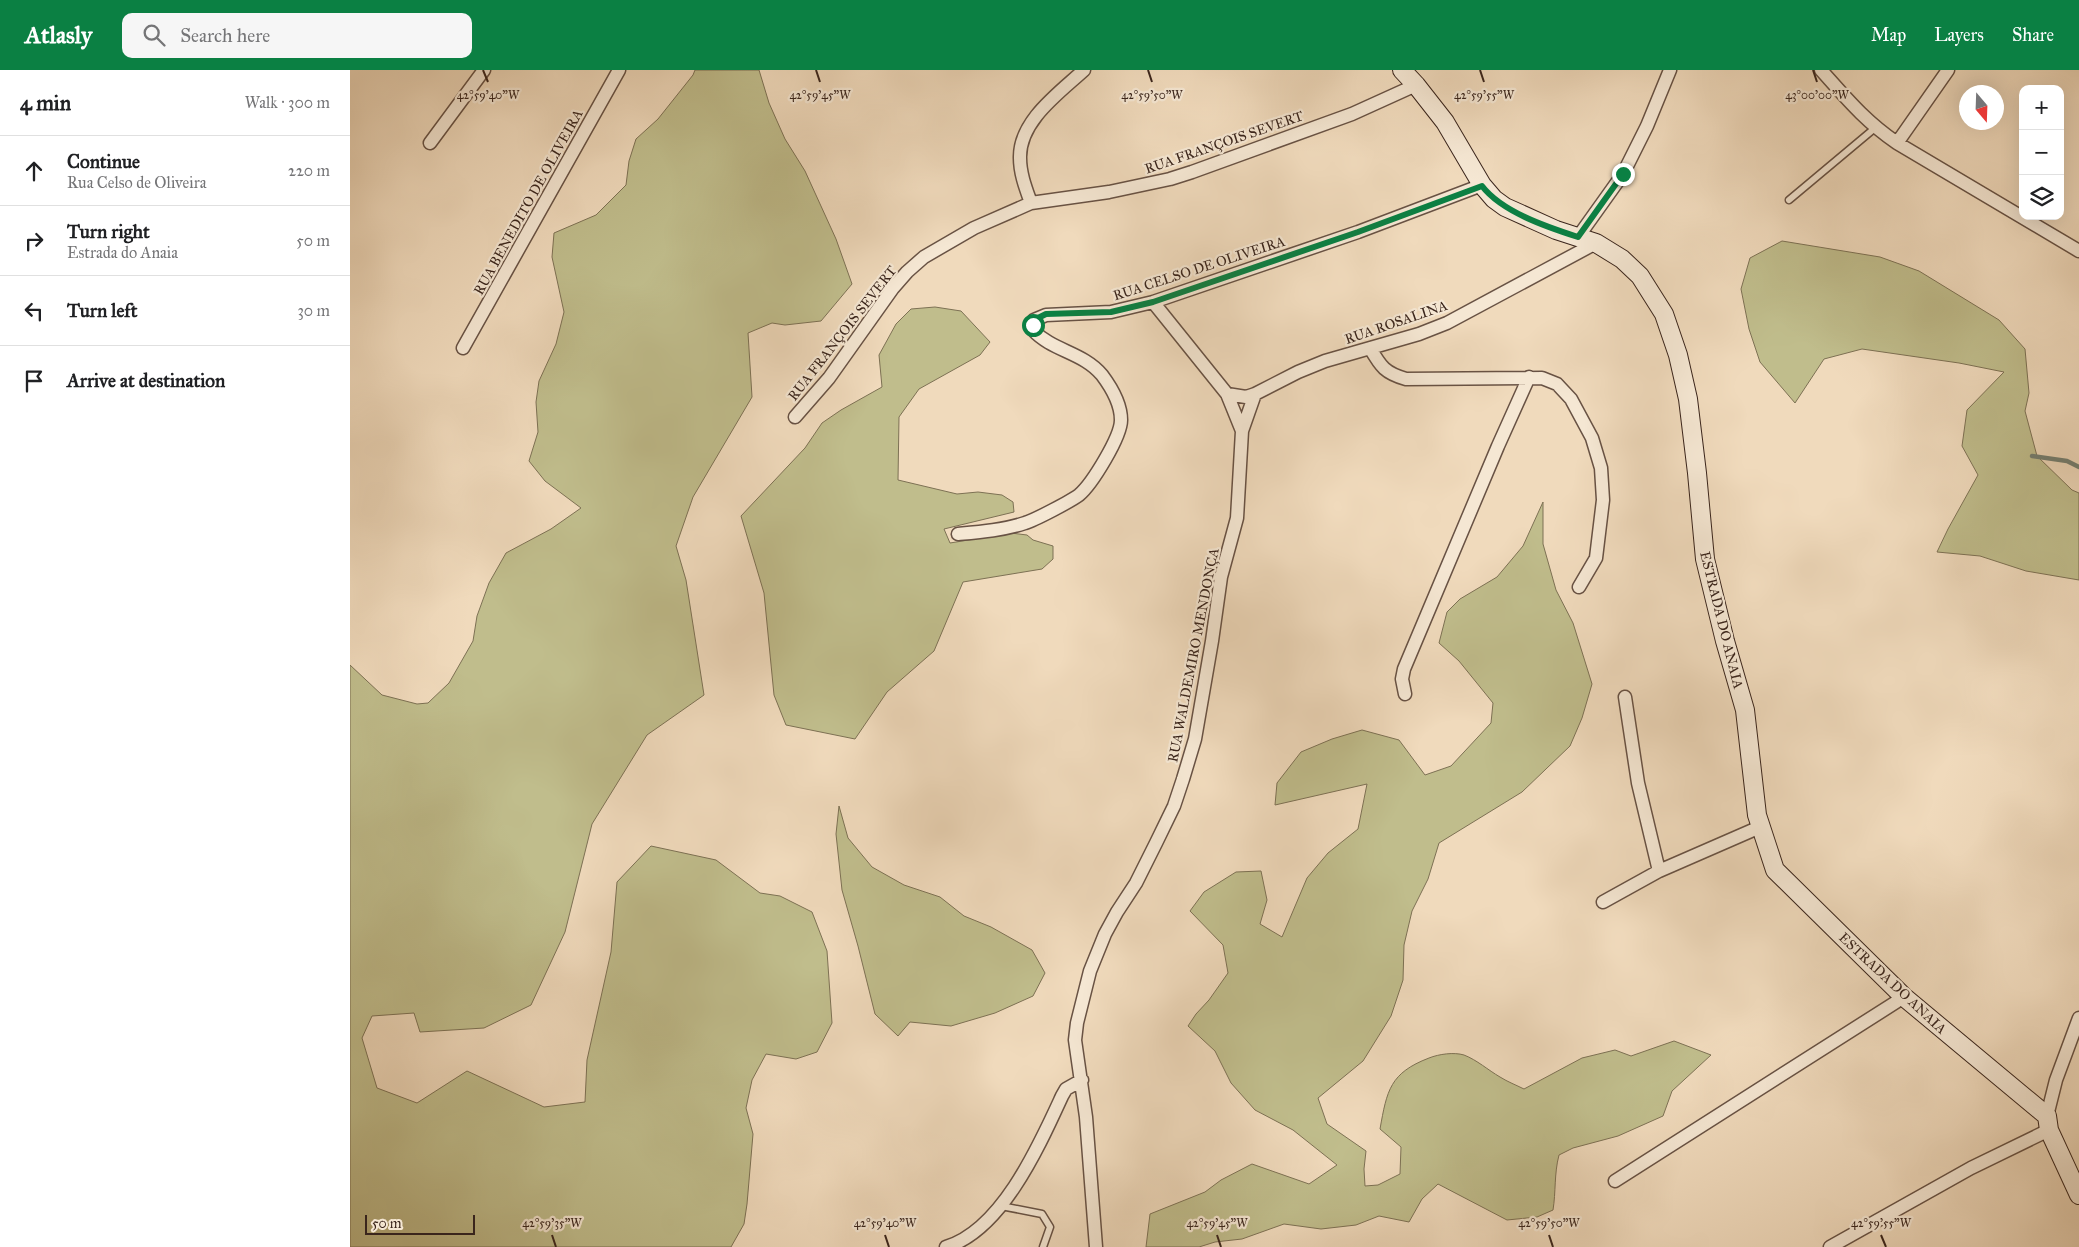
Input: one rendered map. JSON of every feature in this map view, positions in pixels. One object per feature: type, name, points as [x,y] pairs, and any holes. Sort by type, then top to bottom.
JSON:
[{"type":"street","points":[[430,143],[484,70]]},
{"type":"street","name":"RUA BENEDITO DE OLIVEIRA","points":[[463,348],[619,70]]},
{"type":"street","points":[[1031,203],[1022,176],[1020,158],[1022,139],[1029,126],[1046,106],[1084,70]]},
{"type":"street","name":"ESTRADA DO ANAIA","points":[[1402,70],[1445,122],[1482,186],[1494,199],[1505,207],[1556,230],[1596,243],[1622,259],[1640,276],[1664,314],[1678,355],[1688,399],[1705,559],[1725,641],[1745,710],[1760,827],[1775,870],[1904,997],[2048,1123]]},
{"type":"street","points":[[1578,237],[1623,174],[1670,70]]},
{"type":"street","points":[[1822,70],[1862,116],[1875,128],[2079,251]]},
{"type":"street","points":[[1897,143],[1948,70]]},
{"type":"street","name":"RUA FRANÇOIS SEVERT","points":[[795,417],[829,378],[893,288],[907,272],[924,258],[974,228],[1031,203],[1109,192],[1170,179],[1352,114],[1416,85]]},
{"type":"street","name":"RUA CELSO DE OLIVEIRA","points":[[958,534],[1026,523],[1080,494],[1100,468],[1117,439],[1121,421],[1119,407],[1102,375],[1088,362],[1048,343],[1039,336],[1034,330],[1034,320],[1046,314],[1111,312],[1153,302],[1358,232],[1482,186]]},
{"type":"street","name":"RUA ROSALINA","points":[[1227,394],[1246,397],[1325,361],[1419,334],[1446,323],[1596,243]]},
{"type":"street","name":"RUA WALDEMIRO MENDONÇA","points":[[1096,1247],[1082,1080],[1075,1040],[1077,1023],[1090,971],[1105,934],[1136,884],[1174,806],[1195,739],[1221,577],[1237,518],[1242,431],[1227,394],[1153,302]]},
{"type":"street","points":[[1370,348],[1380,366],[1393,375],[1406,379],[1542,378],[1557,384],[1571,400],[1592,438],[1601,468],[1603,500],[1596,558],[1578,588]]},
{"type":"street","points":[[1405,694],[1403,685],[1404,669],[1529,377]]},
{"type":"street","points":[[1242,431],[1255,394]]},
{"type":"street","points":[[1625,697],[1638,783],[1659,871]]},
{"type":"street","points":[[1603,902],[1659,871],[1760,827]]},
{"type":"street","points":[[1615,1181],[1904,997]]},
{"type":"street","points":[[2079,1018],[2056,1080],[2048,1123],[2079,1195]]},
{"type":"street","points":[[946,1247],[966,1238],[981,1228],[1002,1206],[1027,1164],[1066,1089],[1082,1080]]},
{"type":"street","points":[[1830,1247],[2048,1123]]},
{"type":"lane","points":[[1789,200],[1875,128]]},
{"type":"lane","points":[[1002,1206],[1042,1214],[1050,1227],[1043,1247]]},
{"type":"shaded area","points":[[695,70],[759,70],[769,103],[785,139],[805,171],[836,239],[852,284],[821,321],[785,325],[772,323],[748,333],[752,397],[693,497],[676,546],[686,580],[704,695],[647,735],[592,824],[565,932],[531,1005],[484,1028],[420,1032],[414,1013],[372,1016],[362,1038],[377,1088],[417,1103],[467,1071],[544,1107],[585,1102],[587,1060],[611,952],[617,882],[651,846],[716,860],[760,893],[780,896],[812,912],[827,951],[832,1023],[817,1052],[796,1059],[766,1054],[752,1080],[746,1108],[753,1134],[747,1204],[744,1224],[731,1247],[350,1247],[350,665],[382,695],[417,704],[428,703],[449,683],[473,641],[477,616],[489,583],[506,553],[551,529],[581,508],[545,481],[529,461],[538,432],[536,402],[539,381],[556,344],[564,312],[552,257],[554,233],[596,215],[626,185],[629,161],[636,139],[658,119]]},
{"type":"shaded area","points":[[1782,241],[1880,257],[1919,271],[1999,320],[2025,349],[2029,393],[2025,411],[2037,456],[2072,490],[2079,493],[2079,580],[2026,571],[1980,556],[1937,552],[1978,475],[1962,446],[1967,410],[2004,372],[1959,363],[1862,349],[1824,359],[1795,403],[1760,362],[1749,329],[1741,289],[1750,258]]},
{"type":"shaded area","points":[[935,307],[961,311],[990,342],[980,355],[919,389],[899,417],[898,480],[957,494],[978,492],[1002,495],[1013,502],[1014,512],[944,529],[950,543],[1011,533],[1027,535],[1033,540],[1053,546],[1053,559],[1042,569],[963,582],[934,651],[887,692],[855,739],[786,725],[774,695],[764,593],[741,516],[805,448],[822,423],[882,387],[879,355],[896,324],[911,309]]},
{"type":"shaded area","points":[[1543,502],[1543,544],[1556,590],[1573,623],[1592,684],[1582,718],[1570,746],[1522,792],[1439,843],[1428,879],[1412,911],[1404,945],[1403,980],[1391,1016],[1363,1061],[1318,1098],[1327,1124],[1366,1151],[1365,1186],[1378,1185],[1400,1174],[1401,1147],[1380,1129],[1388,1093],[1392,1084],[1406,1070],[1429,1058],[1446,1054],[1464,1055],[1503,1079],[1524,1089],[1582,1058],[1615,1050],[1631,1056],[1674,1041],[1711,1055],[1672,1091],[1663,1116],[1618,1136],[1573,1148],[1559,1155],[1553,1210],[1537,1217],[1507,1220],[1438,1184],[1422,1199],[1409,1222],[1379,1216],[1356,1225],[1321,1229],[1284,1224],[1242,1239],[1215,1242],[1199,1247],[1146,1247],[1150,1214],[1205,1192],[1221,1180],[1252,1164],[1309,1184],[1337,1165],[1293,1130],[1255,1110],[1231,1083],[1215,1051],[1188,1026],[1228,973],[1223,945],[1190,911],[1204,892],[1236,872],[1261,871],[1267,900],[1260,924],[1282,937],[1307,878],[1328,853],[1358,829],[1367,784],[1275,805],[1277,783],[1301,752],[1332,739],[1362,730],[1399,740],[1425,775],[1451,766],[1491,723],[1493,703],[1459,661],[1439,643],[1447,612],[1460,599],[1497,577],[1523,546]]},
{"type":"shaded area","points":[[839,806],[848,838],[872,867],[904,885],[940,897],[964,916],[991,927],[1032,950],[1045,973],[1033,996],[995,1013],[951,1026],[910,1022],[898,1036],[875,1014],[842,890],[836,834]]},
{"type":"waterway","points":[[2032,456],[2067,461],[2079,467]]},
{"type":"route","points":[[1033,325],[1034,320],[1046,314],[1111,312],[1153,302],[1358,232],[1482,186],[1494,199],[1505,207],[1556,230],[1578,237],[1623,174]]}]
